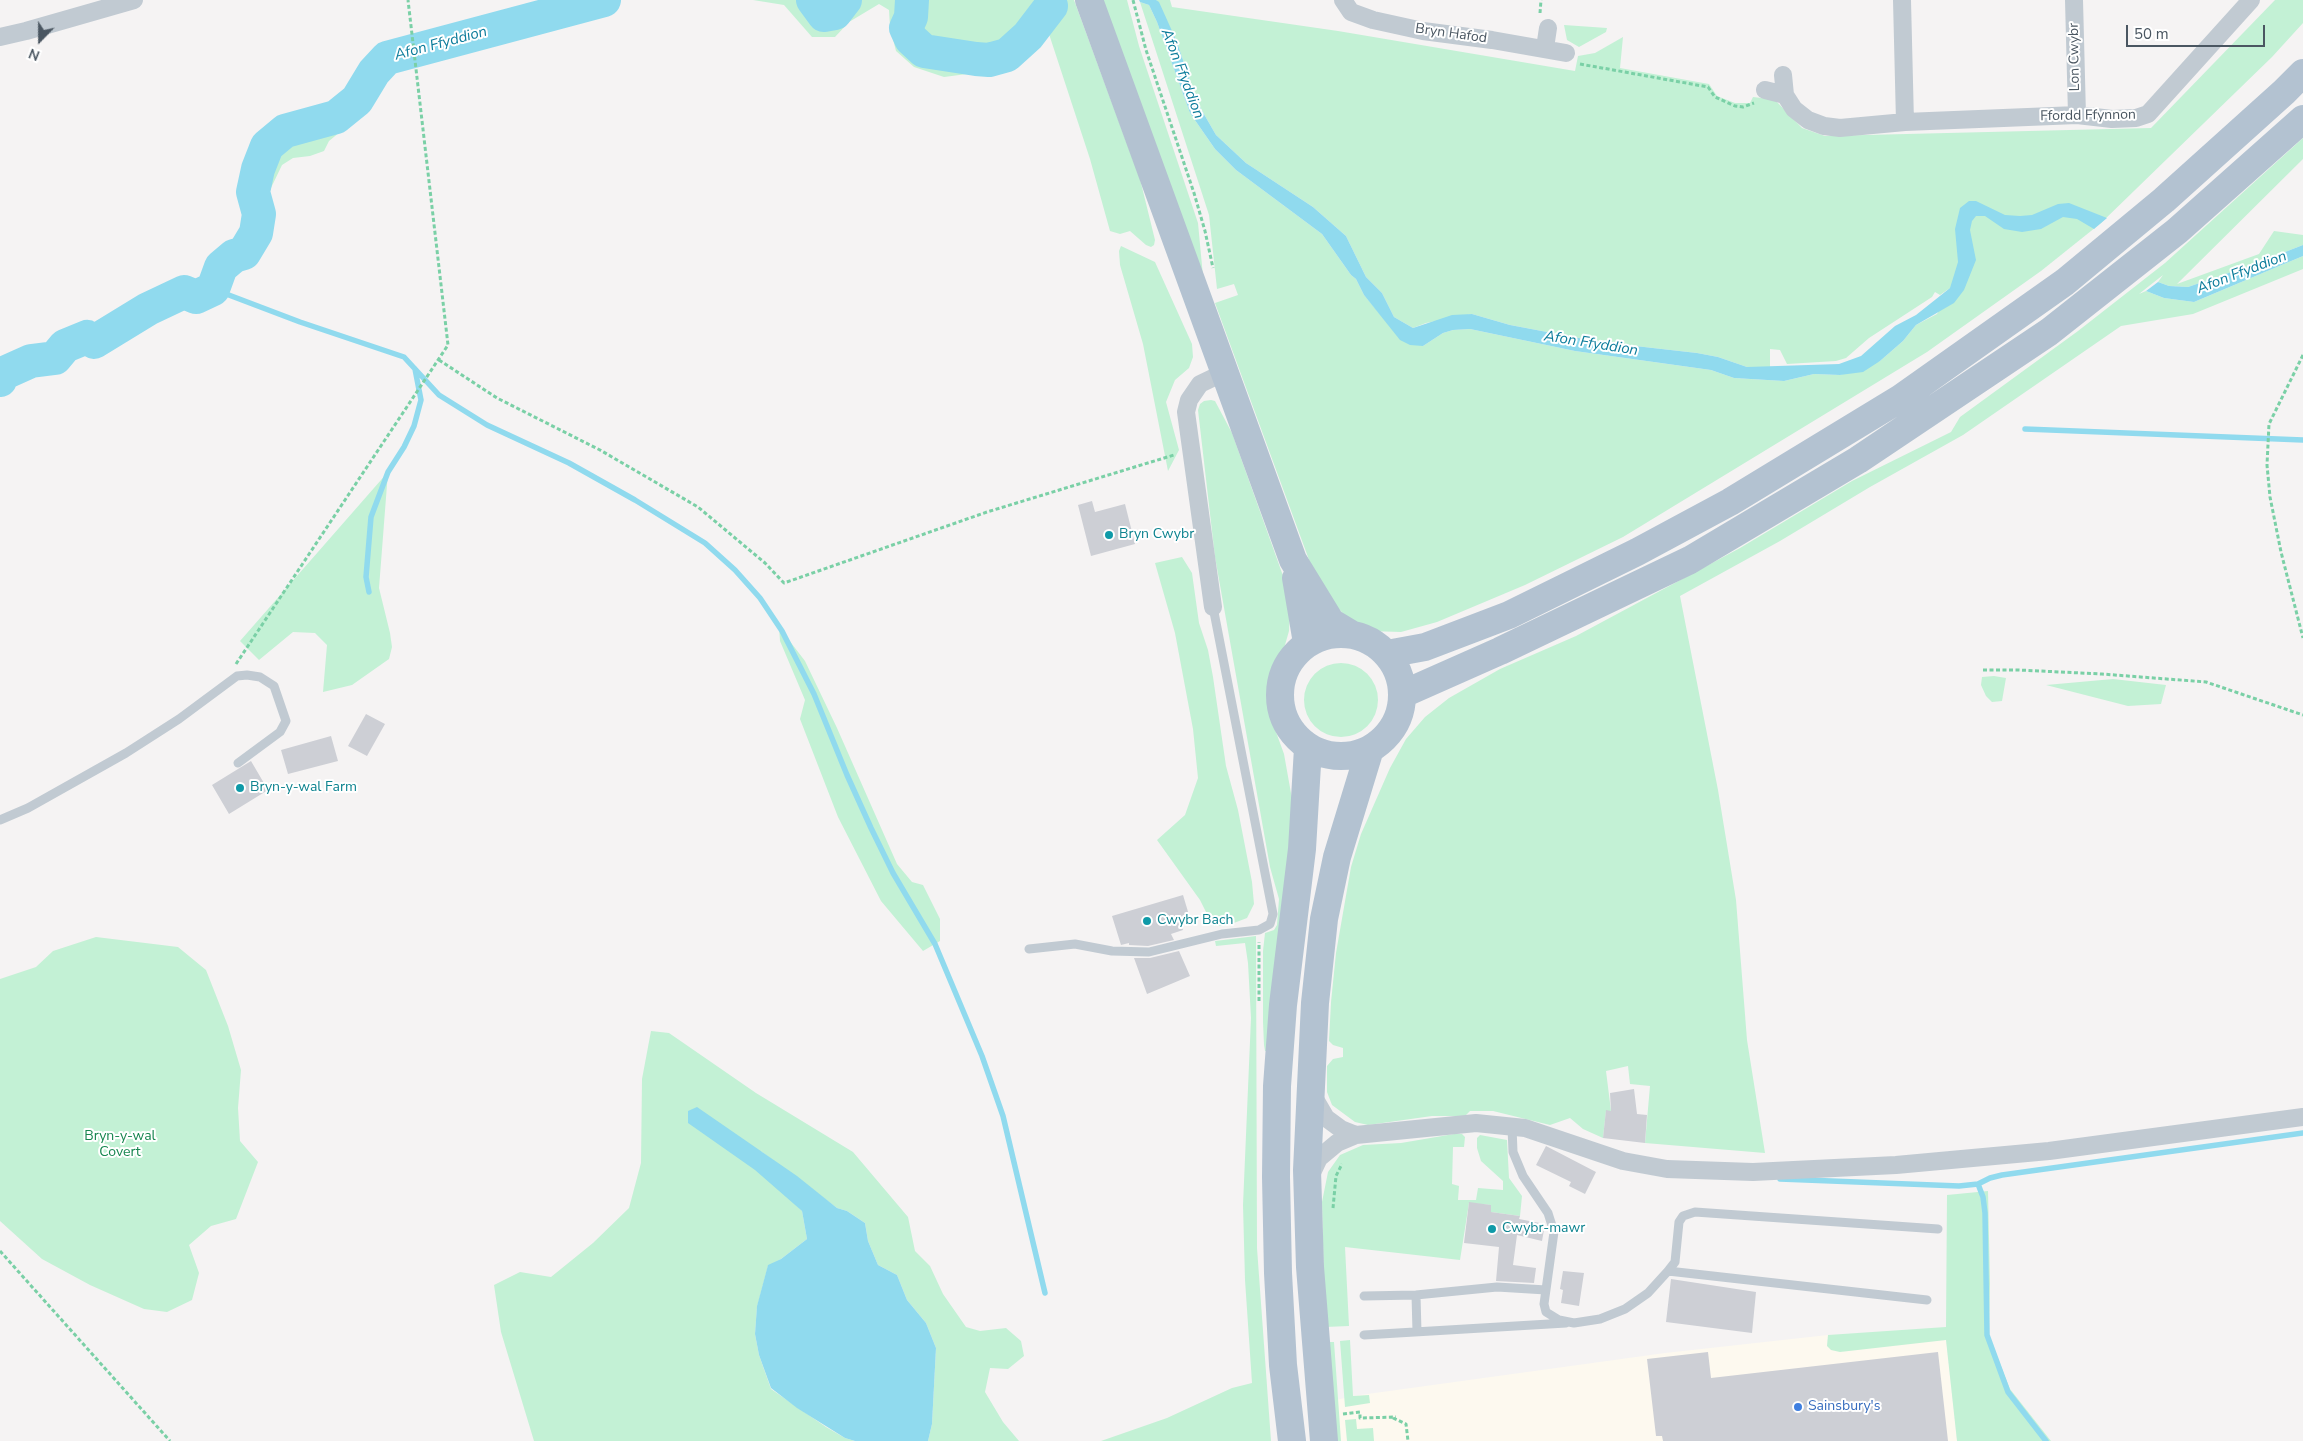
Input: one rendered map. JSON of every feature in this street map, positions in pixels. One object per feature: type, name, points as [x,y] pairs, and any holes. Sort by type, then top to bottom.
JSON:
[{"type":"main road","points":[[1089,0],[1293,560],[1307,643]]},
{"type":"main road","points":[[1387,654],[1425,647],[1509,615],[1637,552],[1730,502],[1901,398],[2065,282],[2164,200],[2303,73]]},
{"type":"main road","points":[[1403,694],[1500,651],[1690,560],[1858,460],[2048,332],[2178,231],[2303,119]]},
{"type":"main road","points":[[1293,560],[1331,622],[1351,634],[1372,641],[1387,654],[1398,672],[1403,694],[1399,715],[1392,730],[1370,749],[1350,756],[1328,755],[1308,748],[1292,733],[1280,708],[1279,686],[1284,668],[1297,651],[1307,643],[1326,634],[1351,634]]},
{"type":"main road","points":[[1292,1441],[1283,1365],[1278,1274],[1277,1086],[1283,1005],[1302,849],[1308,748]]},
{"type":"main road","points":[[1333,1432],[1310,1267],[1308,1182],[1310,1091],[1324,919],[1337,857],[1370,749]]},
{"type":"street","points":[[0,37],[134,0]]},
{"type":"street","name":"Bryn Hafod","points":[[1343,0],[1351,12],[1373,20],[1423,31],[1545,48],[1566,53]]},
{"type":"street","points":[[1902,0],[1905,122]]},
{"type":"street","name":"Lon Cwybr","points":[[2074,0],[2077,115]]},
{"type":"street","name":"Ffordd Ffynnon","points":[[1785,95],[1794,109],[1808,120],[1824,126],[1840,128],[1905,122],[2077,115],[2112,119],[2136,118],[2148,114],[2251,0]]},
{"type":"street","points":[[1545,48],[1548,28]]},
{"type":"street","points":[[1766,90],[1785,95],[1783,75]]},
{"type":"street","points":[[1213,606],[1186,412],[1189,400],[1200,384],[1224,373]]},
{"type":"street","points":[[1310,1091],[1326,1118],[1341,1129],[1356,1134]]},
{"type":"street","points":[[1308,1182],[1319,1158],[1337,1143],[1356,1134],[1476,1123],[1525,1128],[1623,1161],[1667,1169],[1753,1172],[1896,1165],[2049,1151],[2303,1117]]},
{"type":"lane","points":[[1029,948],[1075,944],[1112,951],[1149,952],[1222,934],[1259,930],[1270,924],[1273,914],[1213,606]]},
{"type":"lane","points":[[0,820],[28,808],[126,753],[237,676],[260,677],[274,686],[286,721],[280,732],[238,763]]},
{"type":"lane","points":[[1512,1127],[1513,1152],[1523,1176],[1548,1212],[1554,1232],[1544,1304],[1546,1312],[1559,1320],[1574,1323]]},
{"type":"lane","points":[[1364,1335],[1574,1323],[1600,1319],[1625,1309],[1648,1293],[1668,1271],[1676,1256],[1679,1222],[1683,1216],[1695,1212],[1938,1229]]},
{"type":"lane","points":[[1668,1271],[1927,1300]]},
{"type":"lane","points":[[1364,1296],[1416,1294],[1497,1287],[1546,1290]]},
{"type":"lane","points":[[1416,1294],[1417,1332]]},
{"type":"path","points":[[218,691],[448,346],[408,0]]},
{"type":"path","points":[[1133,0],[1146,50],[1202,221],[1213,276]]},
{"type":"path","points":[[1566,53],[1574,62],[1708,87],[1715,97],[1735,106],[1743,107],[1753,104],[1766,90]]},
{"type":"path","points":[[2303,355],[2269,424],[2267,465],[2270,497],[2281,552],[2303,638]]},
{"type":"path","points":[[439,360],[497,398],[600,450],[698,507],[765,563],[784,583],[987,512],[1192,450]]},
{"type":"path","points":[[1983,670],[2102,674],[2206,682],[2303,715]]},
{"type":"path","points":[[1333,1218],[1336,1176],[1356,1134]]},
{"type":"path","points":[[0,1251],[170,1441]]},
{"type":"path","points":[[1333,1432],[1342,1414],[1342,1405]]},
{"type":"path","points":[[1342,1414],[1360,1412],[1360,1418],[1394,1417],[1406,1424],[1408,1441]]},
{"type":"shaded area","points":[[1828,1335],[1827,1346],[1946,1340],[1957,1441],[1326,1441],[1319,1404],[1353,1396],[1665,1353]]},
{"type":"green space","points":[[753,0],[803,0],[822,16],[838,13],[851,0],[909,0],[904,19],[903,33],[910,44],[923,54],[943,58],[947,63],[975,65],[1012,58],[1044,26],[1053,21],[1049,0],[1074,0],[1140,179],[1155,240],[1154,245],[1151,247],[1146,245],[1130,231],[1120,234],[1110,231],[1090,159],[1049,34],[1030,56],[1005,73],[944,77],[914,67],[896,51],[890,27],[889,10],[879,4],[849,22],[835,37],[812,37],[784,5]]},
{"type":"green space","points":[[916,0],[1049,0],[1008,50],[994,55],[974,56],[940,49],[913,35],[911,28]]},
{"type":"green space","points":[[1098,0],[1127,0],[1139,46],[1198,223],[1204,287]]},
{"type":"green space","points":[[1156,0],[1170,0],[1172,7],[1338,31],[1575,71],[1578,56],[1595,53],[1623,37],[1620,68],[1709,84],[1717,96],[1735,103],[1750,103],[1753,97],[1770,99],[1777,102],[1802,128],[1825,136],[2151,128],[2275,0],[2303,0],[2303,23],[2272,57],[2101,223],[2041,271],[1927,352],[1623,537],[1525,585],[1437,622],[1401,632],[1369,631],[1349,620],[1336,606],[1312,568],[1215,303],[1238,295],[1234,284],[1217,289],[1209,215],[1140,2],[1149,5],[1190,113],[1215,149],[1236,170],[1322,234],[1351,275],[1356,279],[1364,295],[1380,314],[1423,346],[1443,333],[1453,330],[1470,329],[1575,351],[1711,370],[1734,378],[1784,381],[1814,374],[1840,375],[1880,361],[1903,341],[1916,325],[1937,314],[1950,288],[1940,295],[1935,292],[1932,297],[1869,338],[1846,358],[1836,361],[1787,364],[1780,350],[1770,349],[1770,367],[1747,367],[1718,357],[1697,353],[1600,342],[1510,325],[1472,314],[1426,323],[1413,328],[1394,317],[1382,293],[1366,277],[1346,236],[1313,207],[1246,163],[1216,135],[1197,102],[1177,42]]},
{"type":"green space","points":[[1564,25],[1607,28],[1606,32],[1579,47],[1567,40]]},
{"type":"green space","points":[[335,121],[342,122],[344,125],[340,132],[329,141],[324,151],[310,156],[293,158],[282,165],[270,190],[264,194],[257,191],[263,167],[271,148],[286,133]]},
{"type":"green space","points":[[2303,138],[2303,159],[2177,284],[2259,254],[2274,231],[2303,235],[2303,245],[2188,287],[2169,286],[2158,282],[2163,275],[2139,294],[2146,291],[2164,298],[2194,302],[2303,256],[2303,269],[2193,314],[2121,326],[1963,435],[1870,487],[1780,541],[1680,596],[1718,790],[1736,900],[1747,1040],[1765,1153],[1645,1143],[1650,1086],[1630,1084],[1628,1066],[1606,1071],[1611,1111],[1606,1111],[1603,1138],[1583,1129],[1570,1118],[1550,1125],[1493,1111],[1470,1111],[1465,1116],[1432,1116],[1368,1125],[1355,1122],[1332,1105],[1327,1092],[1327,1066],[1333,1059],[1343,1057],[1343,1048],[1333,1045],[1329,1041],[1331,1002],[1336,953],[1351,867],[1361,834],[1390,768],[1406,739],[1425,717],[1449,698],[1500,669],[1576,636],[1740,548],[1852,481],[1951,432],[1960,417],[2078,331],[2165,263]]},
{"type":"green space","points":[[1121,246],[1155,262],[1192,344],[1193,357],[1189,368],[1175,380],[1166,402],[1179,450],[1168,471],[1143,344],[1120,265],[1119,251]]},
{"type":"green space","points":[[1211,400],[1215,401],[1232,433],[1287,587],[1290,609],[1289,631],[1271,682],[1268,698],[1276,732],[1284,754],[1294,810],[1268,1051],[1265,1051],[1264,1045],[1263,951],[1265,933],[1274,930],[1277,925],[1279,899],[1270,867],[1215,557],[1198,410],[1200,404]]},
{"type":"green space","points":[[388,472],[379,588],[392,647],[389,659],[352,685],[323,692],[327,645],[315,633],[293,632],[259,660],[240,641]]},
{"type":"green space","points":[[1182,557],[1192,573],[1199,623],[1208,650],[1213,677],[1226,766],[1238,810],[1252,882],[1254,904],[1247,918],[1226,926],[1213,926],[1200,900],[1157,840],[1185,815],[1198,778],[1193,729],[1175,633],[1155,563]]},
{"type":"green space","points":[[779,627],[805,661],[897,864],[912,882],[923,885],[940,919],[940,941],[923,951],[881,901],[838,817],[800,719],[805,700],[780,641]]},
{"type":"green space","points":[[1334,663],[1348,663],[1362,669],[1372,679],[1378,693],[1376,714],[1362,731],[1348,737],[1334,737],[1320,731],[1310,721],[1304,707],[1304,693],[1310,679],[1320,669]]},
{"type":"green space","points":[[1982,677],[2006,678],[2002,701],[1992,702],[1986,696],[1981,685]]},
{"type":"green space","points":[[2113,679],[2166,685],[2161,704],[2128,706],[2046,685]]},
{"type":"green space","points":[[1256,936],[1257,1248],[1271,1441],[1101,1441],[1167,1418],[1232,1388],[1252,1383],[1245,1280],[1243,1205],[1251,1018],[1248,963],[1245,943],[1216,946],[1215,941]]},
{"type":"green space","name":"Bryn-y-wal Covert","points":[[96,937],[178,947],[206,970],[228,1026],[241,1070],[238,1108],[240,1141],[258,1162],[236,1219],[211,1226],[189,1245],[199,1273],[192,1300],[167,1312],[144,1309],[90,1285],[42,1259],[0,1221],[0,979],[36,967],[53,951]]},
{"type":"green space","points":[[651,1031],[669,1033],[756,1093],[853,1152],[908,1217],[915,1251],[930,1266],[943,1294],[966,1327],[980,1331],[1006,1328],[1021,1341],[1024,1356],[1008,1369],[990,1368],[985,1392],[1003,1422],[1019,1441],[928,1441],[932,1424],[936,1348],[926,1323],[907,1300],[897,1275],[878,1265],[868,1241],[865,1223],[847,1211],[837,1208],[762,1152],[761,1149],[767,1171],[802,1211],[807,1239],[781,1259],[768,1266],[757,1307],[755,1334],[759,1355],[771,1389],[826,1427],[845,1438],[855,1441],[534,1441],[501,1332],[494,1285],[520,1272],[551,1277],[593,1243],[629,1208],[641,1163],[642,1079]]},
{"type":"green space","points":[[1462,1134],[1465,1137],[1464,1147],[1453,1147],[1452,1184],[1459,1186],[1458,1200],[1476,1200],[1478,1188],[1503,1190],[1503,1181],[1481,1161],[1477,1148],[1477,1138],[1480,1135],[1507,1140],[1509,1178],[1522,1196],[1520,1216],[1491,1212],[1491,1205],[1469,1203],[1460,1260],[1345,1247],[1349,1326],[1325,1327],[1322,1202],[1328,1172],[1340,1155],[1363,1145],[1401,1143]]},
{"type":"green space","points":[[1988,1191],[1989,1336],[2010,1389],[2051,1441],[1957,1441],[1946,1340],[1840,1352],[1831,1350],[1827,1346],[1828,1335],[1946,1327],[1947,1195]]},
{"type":"green space","points":[[1350,1340],[1353,1396],[1369,1395],[1370,1403],[1345,1407],[1340,1341]]},
{"type":"green space","points":[[1325,1342],[1334,1342],[1341,1441],[1332,1441]]},
{"type":"green space","points":[[1356,1419],[1357,1429],[1373,1428],[1374,1441],[1347,1441],[1345,1420]]},
{"type":"water","points":[[1139,0],[1156,0],[1159,2],[1177,42],[1197,102],[1216,135],[1246,163],[1313,207],[1346,236],[1366,277],[1382,293],[1394,317],[1413,328],[1452,315],[1472,314],[1510,325],[1600,342],[1718,357],[1747,367],[1839,364],[1861,356],[1895,326],[1916,315],[1950,288],[1958,262],[1955,229],[1960,208],[1969,201],[1976,201],[2005,215],[2020,216],[2032,215],[2058,204],[2069,203],[2107,218],[2094,229],[2077,219],[2063,217],[2041,229],[2022,232],[2004,229],[1985,216],[1976,216],[1972,221],[1970,230],[1976,260],[1964,290],[1954,303],[1916,325],[1903,341],[1880,361],[1863,372],[1840,375],[1814,374],[1784,381],[1734,378],[1711,370],[1575,351],[1470,329],[1453,330],[1443,333],[1423,346],[1410,345],[1400,340],[1364,295],[1356,279],[1351,275],[1322,234],[1236,170],[1215,149],[1190,113],[1149,5]]},
{"type":"water","points":[[2303,245],[2303,256],[2194,302],[2164,298],[2146,291],[2158,282],[2169,286],[2188,287]]},
{"type":"water","points":[[697,1107],[797,1176],[837,1208],[847,1211],[865,1223],[868,1241],[878,1265],[897,1275],[907,1300],[926,1323],[936,1348],[932,1424],[928,1441],[855,1441],[845,1438],[797,1408],[771,1388],[759,1355],[755,1334],[757,1306],[768,1265],[781,1259],[807,1239],[802,1211],[755,1170],[688,1123],[688,1111]]},
{"type":"building","name":"Bryn Cwybr","points":[[1092,501],[1095,512],[1125,504],[1135,544],[1091,556],[1078,505]]},
{"type":"building","points":[[366,714],[385,724],[367,756],[348,746]]},
{"type":"building","points":[[331,736],[338,761],[288,774],[281,750]]},
{"type":"building","name":"Bryn-y-wal Farm","points":[[251,761],[268,790],[229,814],[212,785]]},
{"type":"building","name":"Cwybr Bach","points":[[1183,895],[1189,915],[1180,918],[1183,930],[1171,934],[1174,940],[1148,946],[1129,945],[1129,943],[1121,945],[1112,916]]},
{"type":"building","points":[[1179,951],[1190,976],[1147,994],[1134,958],[1150,958]]},
{"type":"building","points":[[1634,1089],[1637,1114],[1647,1115],[1645,1143],[1603,1138],[1606,1110],[1611,1111],[1610,1093]]},
{"type":"building","points":[[1546,1146],[1596,1172],[1585,1194],[1569,1186],[1571,1182],[1536,1165]]},
{"type":"building","points":[[1469,1202],[1491,1205],[1491,1212],[1520,1216],[1519,1219],[1545,1224],[1542,1241],[1517,1235],[1513,1265],[1536,1268],[1534,1283],[1496,1281],[1499,1247],[1464,1243]]},
{"type":"building","points":[[1563,1271],[1584,1273],[1579,1306],[1561,1303],[1563,1290],[1560,1289]]},
{"type":"building","points":[[1671,1279],[1756,1292],[1752,1333],[1666,1322]]},
{"type":"building","name":"Sainsbury's","points":[[1708,1352],[1711,1378],[1938,1352],[1948,1441],[1663,1441],[1662,1436],[1656,1436],[1647,1359]]},
{"type":"waterway","name":"Afon Ffyddion","points":[[0,380],[2,374],[31,361],[55,358],[65,346],[87,337],[94,342],[148,309],[184,292],[196,297],[213,289],[221,267],[234,256],[244,253],[256,233],[259,214],[253,192],[258,169],[267,146],[285,131],[336,117],[357,100],[374,72],[387,58],[604,0]]},
{"type":"waterway","name":"Afon Ffyddion","points":[[813,0],[824,15],[835,13],[845,0]]},
{"type":"waterway","name":"Afon Ffyddion","points":[[912,0],[911,17],[906,28],[911,39],[924,51],[989,60],[1007,55],[1028,36],[1051,6]]},
{"type":"waterway","points":[[213,289],[300,322],[404,357],[439,395],[487,425],[569,463],[635,500],[705,543],[735,570],[760,598],[782,631],[814,694],[871,828],[893,873],[935,944],[982,1056],[1003,1116],[1045,1293]]},
{"type":"waterway","points":[[369,592],[366,577],[371,517],[388,472],[404,447],[414,426],[421,400],[415,369]]},
{"type":"waterway","points":[[2025,429],[2303,440]]},
{"type":"waterway","points":[[2046,1441],[2008,1392],[1987,1335],[1985,1213],[1983,1197],[1978,1184],[2002,1175],[2303,1133]]},
{"type":"waterway","points":[[1780,1179],[1959,1186],[1978,1184]]},
{"type":"place","name":"Bryn Cwybr","points":[[1109,535]]},
{"type":"place","name":"Bryn-y-wal Farm","points":[[240,788]]},
{"type":"place","name":"Cwybr Bach","points":[[1147,921]]},
{"type":"place","name":"Cwybr-mawr","points":[[1492,1229]]},
{"type":"place","name":"Sainsbury's","points":[[1798,1407]]}]
